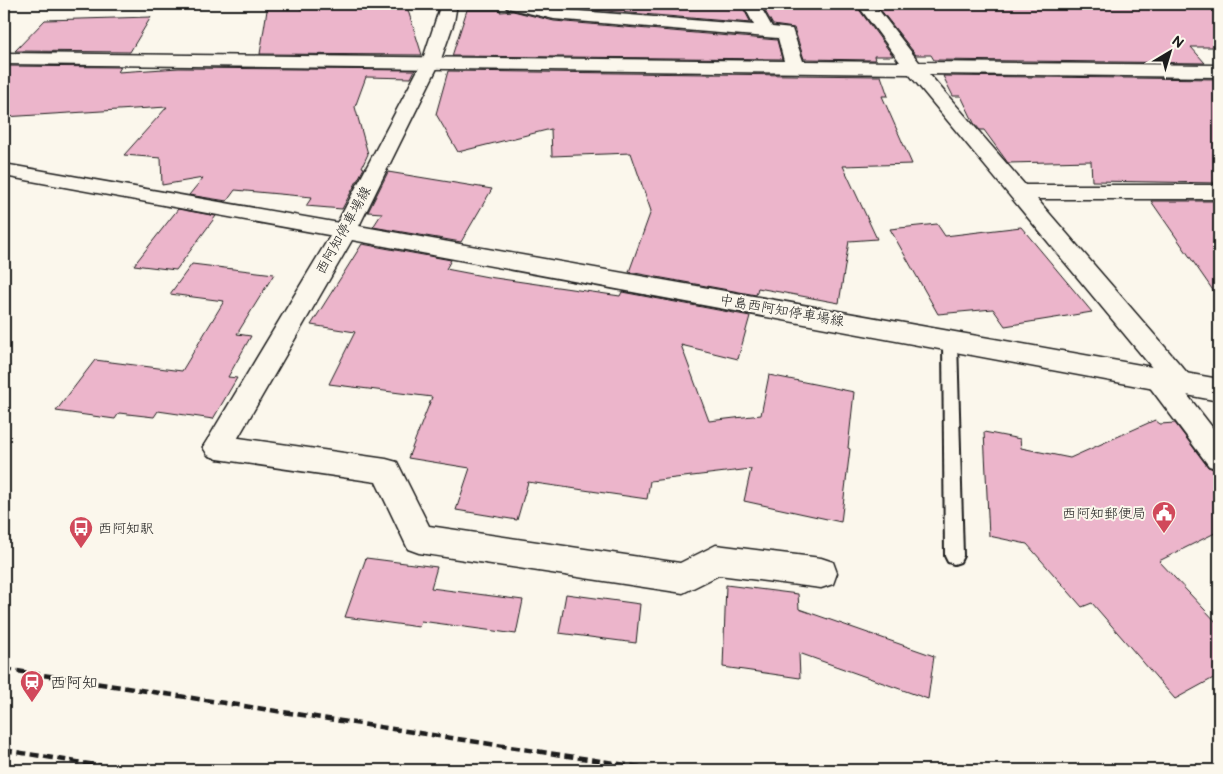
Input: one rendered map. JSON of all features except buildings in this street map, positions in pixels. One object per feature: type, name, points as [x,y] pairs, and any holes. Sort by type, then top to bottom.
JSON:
[{"type":"street","name":"西阿知停車場線","points":[[449,4],[445,22],[431,62],[344,231],[218,448],[386,471],[419,539],[683,578],[716,560],[821,573]]},
{"type":"street","points":[[513,4],[554,14],[687,18],[766,32],[786,33],[794,66]]},
{"type":"street","points":[[751,4],[766,32]]},
{"type":"street","points":[[864,4],[913,67],[1020,192],[1170,381],[1219,457]]},
{"type":"street","points":[[4,59],[1219,71]]},
{"type":"street","name":"中島西阿知停車場線","points":[[4,170],[1219,390]]},
{"type":"street","points":[[1020,192],[1219,192]]},
{"type":"lane","points":[[950,341],[954,556]]},
{"type":"railway","points":[[4,669],[659,770]]},
{"type":"railway","points":[[4,750],[126,770]]},
{"type":"place","name":"西阿知郵便局","points":[[1164,534]]},
{"type":"place","name":"西阿知駅","points":[[81,549]]},
{"type":"place","name":"西阿知","points":[[32,703]]}]
